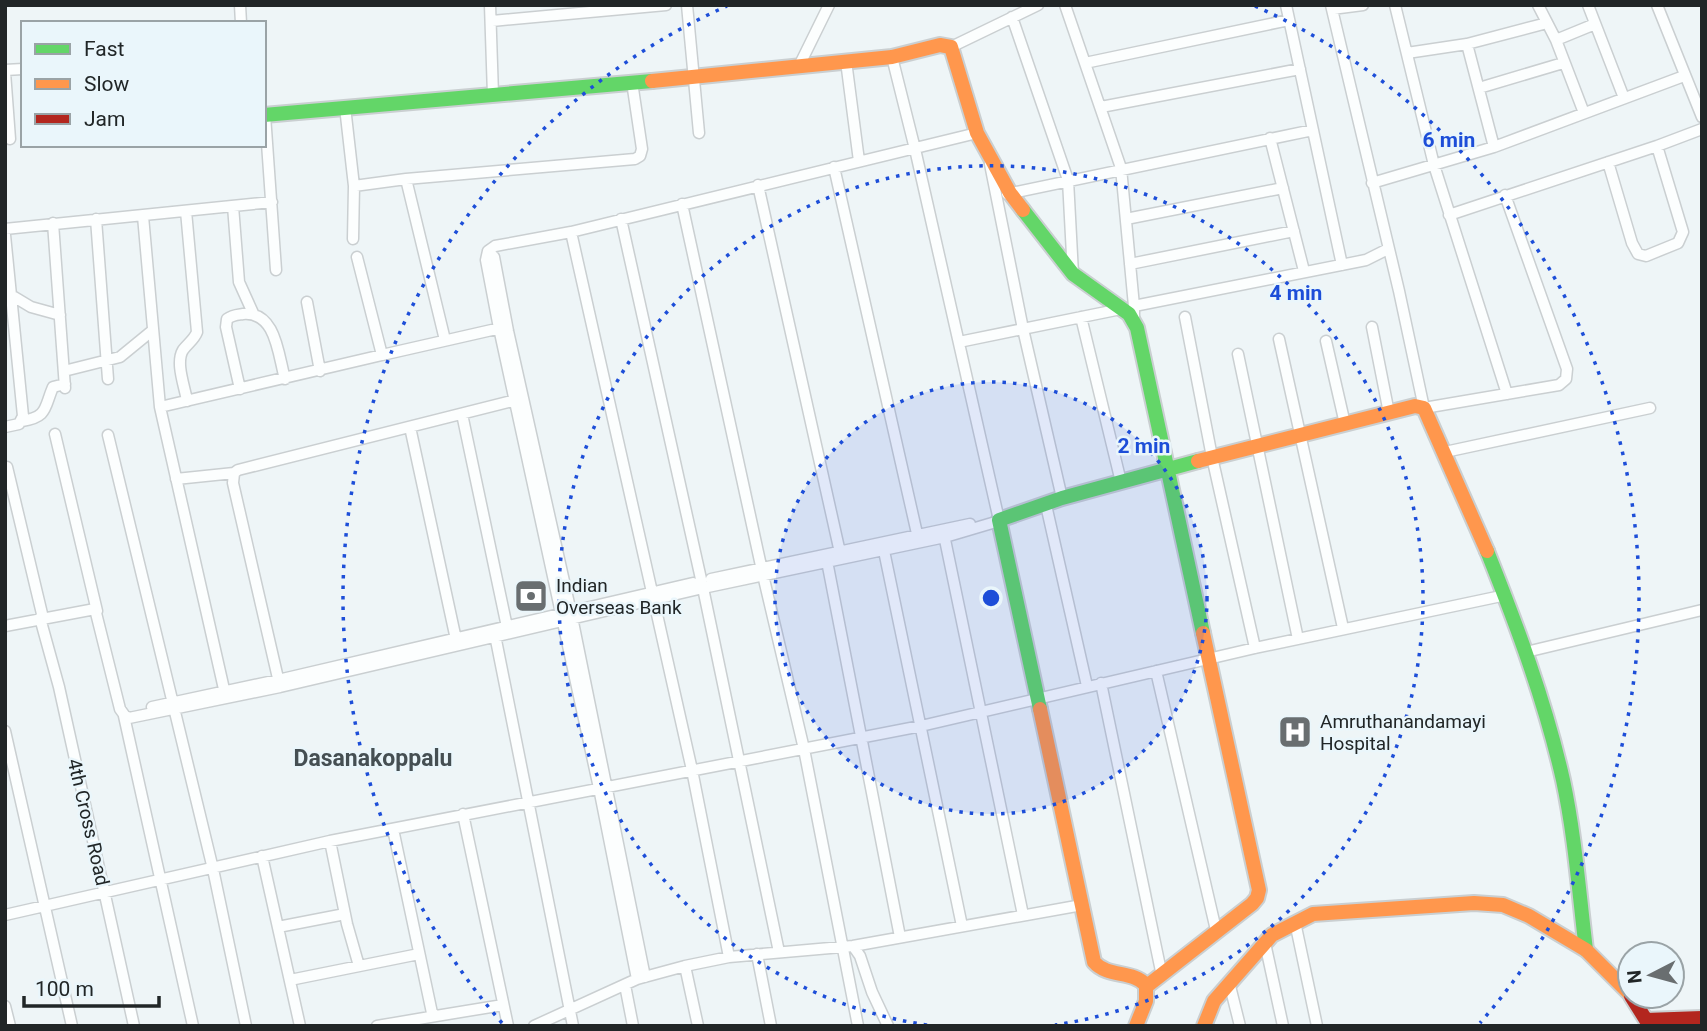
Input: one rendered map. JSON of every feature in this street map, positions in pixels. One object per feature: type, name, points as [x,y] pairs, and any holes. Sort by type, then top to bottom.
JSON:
[{"type":"street","points":[[490,5],[493,95]]},
{"type":"street","points":[[492,21],[666,5]]},
{"type":"street","points":[[687,5],[699,133]]},
{"type":"street","points":[[799,66],[829,5]]},
{"type":"street","points":[[266,115],[892,57],[940,45],[951,47],[1038,5]]},
{"type":"street","points":[[1065,5],[1121,169],[1130,264],[1130,312],[1210,658],[1259,895],[1252,904],[1147,986]]},
{"type":"street","points":[[1286,5],[1342,265]]},
{"type":"street","points":[[1363,5],[1332,7],[1424,408],[1506,595],[1546,711],[1564,784],[1586,950]]},
{"type":"street","points":[[1395,5],[1434,165],[1507,394]]},
{"type":"street","points":[[1538,5],[1556,40],[1584,113]]},
{"type":"street","points":[[1588,5],[1624,98]]},
{"type":"street","points":[[1657,5],[1702,117]]},
{"type":"street","points":[[1012,17],[1068,180],[1073,274]]},
{"type":"street","points":[[1085,63],[1289,20]]},
{"type":"street","points":[[1407,53],[1467,44],[1547,23]]},
{"type":"street","points":[[1556,40],[1595,24]]},
{"type":"street","points":[[1467,44],[1494,147]]},
{"type":"street","points":[[951,47],[977,133],[988,153],[1003,195],[1023,329],[1062,498]]},
{"type":"street","points":[[892,57],[959,342],[1092,956],[1097,968],[1102,972],[1139,977],[1147,986],[1136,1026]]},
{"type":"street","points":[[846,61],[859,160]]},
{"type":"street","points":[[1479,88],[1563,62]]},
{"type":"street","points":[[1101,107],[1300,69]]},
{"type":"street","points":[[5,71],[8,140]]},
{"type":"street","points":[[1372,183],[1494,147],[1684,76]]},
{"type":"street","points":[[354,186],[635,159],[640,156],[642,149],[632,82]]},
{"type":"street","points":[[345,107],[354,186],[353,239]]},
{"type":"street","points":[[266,127],[276,271]]},
{"type":"street","points":[[1449,215],[1657,146],[1702,128]]},
{"type":"street","points":[[1003,195],[1312,130]]},
{"type":"street","points":[[567,615],[516,400],[494,257],[488,251],[495,246],[571,232],[977,133]]},
{"type":"street","points":[[1270,138],[1304,271]]},
{"type":"street","points":[[1608,162],[1632,243],[1639,254],[1646,256],[1678,243],[1683,232],[1657,146]]},
{"type":"street","points":[[834,167],[918,538]]},
{"type":"street","points":[[406,179],[446,340]]},
{"type":"street","points":[[758,185],[840,555]]},
{"type":"street","points":[[1126,219],[1283,188]]},
{"type":"street","points":[[1003,195],[1073,274],[1130,312]]},
{"type":"street","points":[[125,716],[129,718],[174,705],[279,684],[702,584],[918,538],[984,527],[1062,498],[1389,413],[1559,385],[1566,379],[1567,369],[1505,195]]},
{"type":"street","points":[[5,229],[272,202]]},
{"type":"street","points":[[682,204],[848,946],[858,1026]]},
{"type":"street","points":[[233,206],[239,282],[253,313],[265,320],[271,329],[285,379]]},
{"type":"street","points":[[186,211],[197,332],[184,349],[180,360],[187,401]]},
{"type":"street","points":[[142,216],[160,407],[225,694]]},
{"type":"street","points":[[96,219],[108,379]]},
{"type":"street","points":[[621,219],[702,584],[779,952]]},
{"type":"street","points":[[5,427],[38,418],[44,412],[53,387],[65,386],[52,223]]},
{"type":"street","points":[[1130,264],[1294,231]]},
{"type":"street","points":[[571,232],[692,770],[729,957]]},
{"type":"street","points":[[5,235],[22,421]]},
{"type":"street","points":[[959,342],[1081,317],[1130,312],[1304,271],[1366,260],[1388,249]]},
{"type":"street","points":[[357,257],[382,355]]},
{"type":"street","points":[[11,295],[31,307],[60,315]]},
{"type":"street","points":[[307,302],[320,371]]},
{"type":"street","points":[[240,389],[226,323],[230,317],[253,313]]},
{"type":"street","points":[[1081,317],[1121,482]]},
{"type":"street","points":[[1185,317],[1212,457],[1255,648]]},
{"type":"street","points":[[160,407],[503,327]]},
{"type":"street","points":[[503,327],[567,615],[641,978]]},
{"type":"street","points":[[1372,327],[1389,413]]},
{"type":"street","points":[[64,371],[120,356],[153,330]]},
{"type":"street","points":[[1279,340],[1343,628]]},
{"type":"street","points":[[1326,341],[1345,424]]},
{"type":"street","points":[[1238,354],[1297,639]]},
{"type":"street","points":[[176,479],[234,473],[516,400]]},
{"type":"street","points":[[1445,452],[1650,408]]},
{"type":"street","points":[[463,414],[507,626]]},
{"type":"street","points":[[410,426],[456,641]]},
{"type":"street","points":[[55,433],[120,709],[125,716],[193,1026]]},
{"type":"street","points":[[108,435],[213,869],[246,1026]]},
{"type":"street","name":"4th Cross Road","points":[[7,467],[134,1026]]},
{"type":"street","points":[[234,473],[233,483],[279,684]]},
{"type":"street","points":[[1046,505],[1087,686]]},
{"type":"street","points":[[944,533],[1023,915]]},
{"type":"street","points":[[883,546],[962,926]]},
{"type":"street","points":[[827,558],[900,937]]},
{"type":"street","points":[[5,915],[330,841],[921,726],[1343,628],[1506,595]]},
{"type":"street","points":[[5,626],[92,609],[96,611]]},
{"type":"street","points":[[1526,652],[1702,610]]},
{"type":"street","points":[[494,633],[507,626],[567,615]]},
{"type":"street","points":[[494,633],[573,1026]]},
{"type":"street","points":[[1156,671],[1216,930]]},
{"type":"street","points":[[1101,683],[1162,976]]},
{"type":"street","points":[[5,731],[72,1026]]},
{"type":"street","points":[[463,814],[508,1026]]},
{"type":"street","points":[[393,829],[430,1009],[436,1016]]},
{"type":"street","points":[[330,841],[359,966]]},
{"type":"street","points":[[262,856],[300,1026]]},
{"type":"street","points":[[1204,1026],[1214,1001],[1265,943],[1278,931],[1313,914],[1474,903],[1503,905],[1530,916],[1586,950],[1616,980]]},
{"type":"street","points":[[534,1026],[641,978],[685,966],[729,957],[848,946],[1082,905]]},
{"type":"street","points":[[278,927],[345,914]]},
{"type":"street","points":[[1295,922],[1317,1026]]},
{"type":"street","points":[[1265,943],[1283,1026]]},
{"type":"street","points":[[848,946],[860,956],[872,992],[888,1026]]},
{"type":"street","points":[[290,980],[419,954]]},
{"type":"street","points":[[757,954],[771,1026]]},
{"type":"street","points":[[685,966],[698,1026]]},
{"type":"street","points":[[1229,982],[1240,1026]]},
{"type":"street","points":[[625,985],[634,1026]]},
{"type":"street","points":[[377,1026],[503,1005]]},
{"type":"street","points":[[5,1006],[10,1026]]},
{"type":"street","points":[[1640,1010],[1646,1020],[1702,1018]]},
{"type":"traffic: fast","points":[[266,115],[652,81]]},
{"type":"traffic: fast","points":[[1023,210],[1073,274],[1129,314],[1137,328],[1203,633]]},
{"type":"traffic: fast","points":[[1040,709],[999,520],[1062,498],[1198,461]]},
{"type":"traffic: fast","points":[[1487,551],[1530,664],[1556,751],[1571,822],[1586,950]]},
{"type":"traffic: slow","points":[[652,81],[892,57],[940,45],[951,47],[977,133],[1010,193],[1023,210]]},
{"type":"traffic: slow","points":[[1198,461],[1415,406],[1424,408],[1487,551]]},
{"type":"traffic: slow","points":[[1147,986],[1252,904],[1259,890],[1203,633]]},
{"type":"traffic: slow","points":[[1040,709],[1094,962],[1106,970],[1134,977],[1146,985],[1146,1001],[1136,1026]]},
{"type":"traffic: slow","points":[[1204,1026],[1214,1001],[1272,935],[1313,914],[1474,903],[1503,905],[1529,916],[1586,950],[1616,980]]},
{"type":"traffic: jam","points":[[1640,1010],[1646,1020],[1702,1018]]},
{"type":"place","name":"Indian Overseas Bank","points":[[531,596]]},
{"type":"place","name":"Amruthanandamayi Hospital","points":[[1295,732]]},
{"type":"district","name":"Dasanakoppalu","points":[[373,758]]}]
